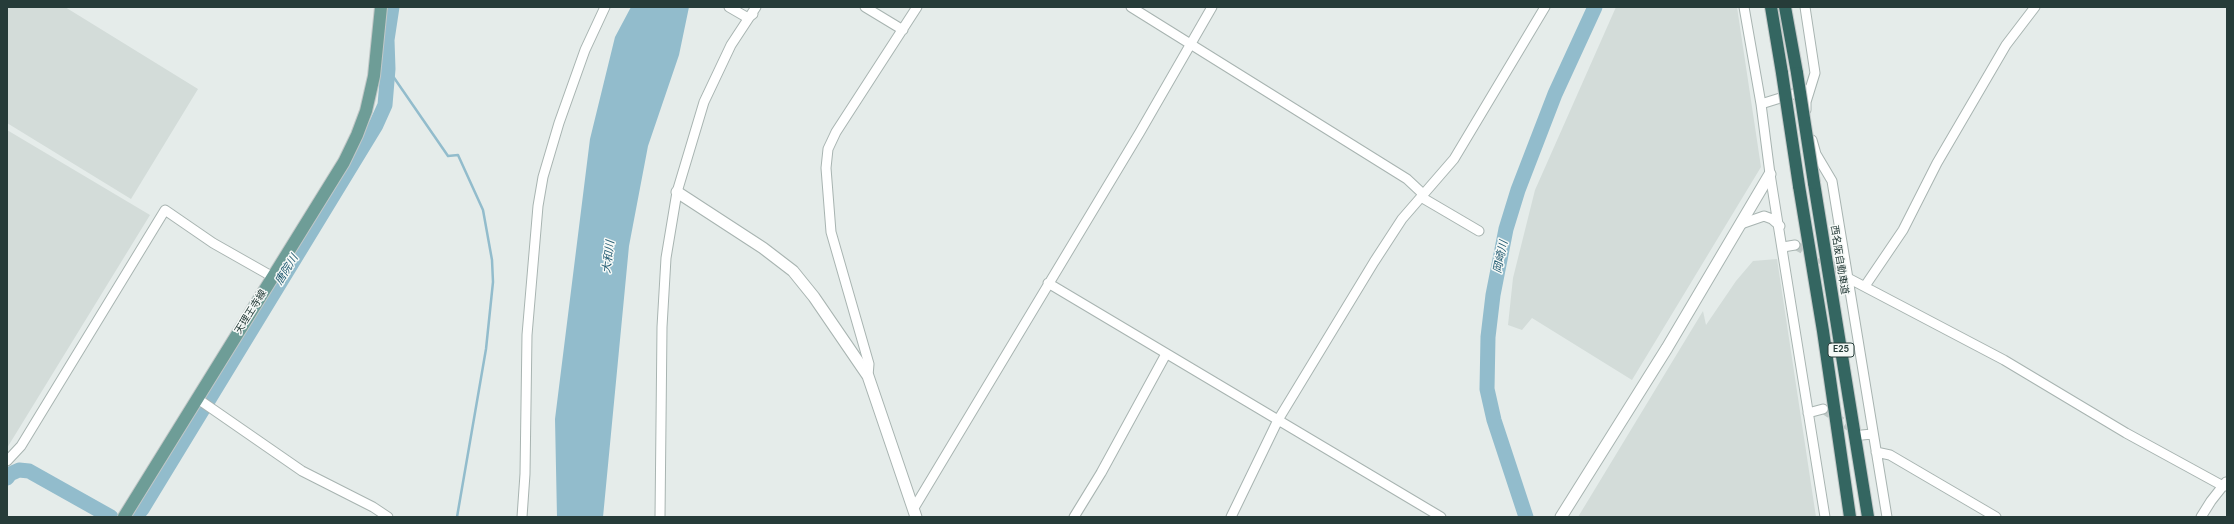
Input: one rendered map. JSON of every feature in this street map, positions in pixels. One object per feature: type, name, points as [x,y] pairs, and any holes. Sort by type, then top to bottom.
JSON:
[{"type":"highway","name":"E25","points":[[1771,7],[1823,331],[1850,517]]},
{"type":"highway","name":"西名阪自動車道","points":[[1785,7],[1797,73],[1868,517]]},
{"type":"main road","name":"天理王寺線","points":[[124,517],[344,162],[366,111],[374,76],[381,7]]},
{"type":"street","points":[[522,517],[525,474],[527,335],[538,206],[544,177],[559,123],[585,50],[605,7]]},
{"type":"street","points":[[729,7],[748,18]]},
{"type":"street","points":[[660,517],[662,327],[666,258],[678,192],[704,102],[731,45],[756,7]]},
{"type":"street","points":[[748,18],[762,7]]},
{"type":"street","points":[[865,7],[903,30]]},
{"type":"street","points":[[868,376],[870,364],[831,232],[826,168],[828,149],[836,132],[917,7]]},
{"type":"street","points":[[1131,7],[1407,179],[1422,196],[1479,231]]},
{"type":"street","points":[[915,514],[1048,283],[1140,132],[1212,7]]},
{"type":"street","points":[[1231,517],[1278,420],[1378,256],[1402,219],[1454,159],[1544,7]]},
{"type":"street","points":[[1744,7],[1761,104],[1770,174],[1780,226],[1825,517]]},
{"type":"street","points":[[1805,7],[1816,73],[1806,102],[1809,124],[1815,150],[1832,182],[1842,268],[1848,278],[1872,434],[1887,517]]},
{"type":"street","points":[[1865,286],[1903,230],[1937,163],[2003,51],[2035,7]]},
{"type":"street","points":[[1761,104],[1811,89]]},
{"type":"street","points":[[1560,517],[1667,348],[1770,174]]},
{"type":"street","points":[[678,192],[762,248],[793,271],[814,297],[868,376],[915,514]]},
{"type":"street","points":[[7,461],[21,446],[92,326],[165,210],[213,243],[273,277]]},
{"type":"street","points":[[1740,224],[1764,216],[1772,219],[1780,226]]},
{"type":"street","points":[[1783,247],[1794,245]]},
{"type":"street","points":[[1848,278],[2004,360],[2126,433],[2226,484],[2211,500],[2202,517]]},
{"type":"street","points":[[1048,283],[1441,517]]},
{"type":"street","points":[[1074,517],[1166,354]]},
{"type":"street","points":[[198,399],[302,472],[361,501],[388,517]]},
{"type":"street","points":[[1808,413],[1823,409]]},
{"type":"street","points":[[1862,435],[1872,434]]},
{"type":"street","points":[[1876,452],[1890,455],[1996,517]]},
{"type":"shaded area","points":[[7,7],[65,7],[198,89],[131,199],[7,123]]},
{"type":"shaded area","points":[[1616,7],[1737,7],[1761,167],[1632,380],[1532,318],[1522,330],[1508,325],[1513,278],[1535,190]]},
{"type":"shaded area","points":[[7,130],[150,215],[7,448]]},
{"type":"shaded area","points":[[1777,259],[1816,517],[1578,517],[1703,311],[1706,325],[1736,281],[1753,261]]},
{"type":"water","name":"大和川","points":[[631,7],[689,7],[679,55],[648,146],[629,246],[603,517],[557,517],[555,419],[590,139],[615,37]]},
{"type":"waterway","name":"唐院川","points":[[135,517],[142,509],[376,125],[385,105],[388,69],[387,40],[392,7]]},
{"type":"waterway","name":"岡崎川","points":[[1526,517],[1494,420],[1487,389],[1488,337],[1493,295],[1506,229],[1518,190],[1555,94],[1595,7]]},
{"type":"waterway","points":[[388,69],[448,156],[458,155],[483,210],[492,260],[493,282],[486,349],[457,517]]},
{"type":"waterway","name":"唐院川","points":[[7,478],[10,474],[19,470],[29,471],[111,517]]},
{"type":"tunnel","points":[[1795,245],[1838,269]]},
{"type":"tunnel","points":[[1823,409],[1856,431]]}]
